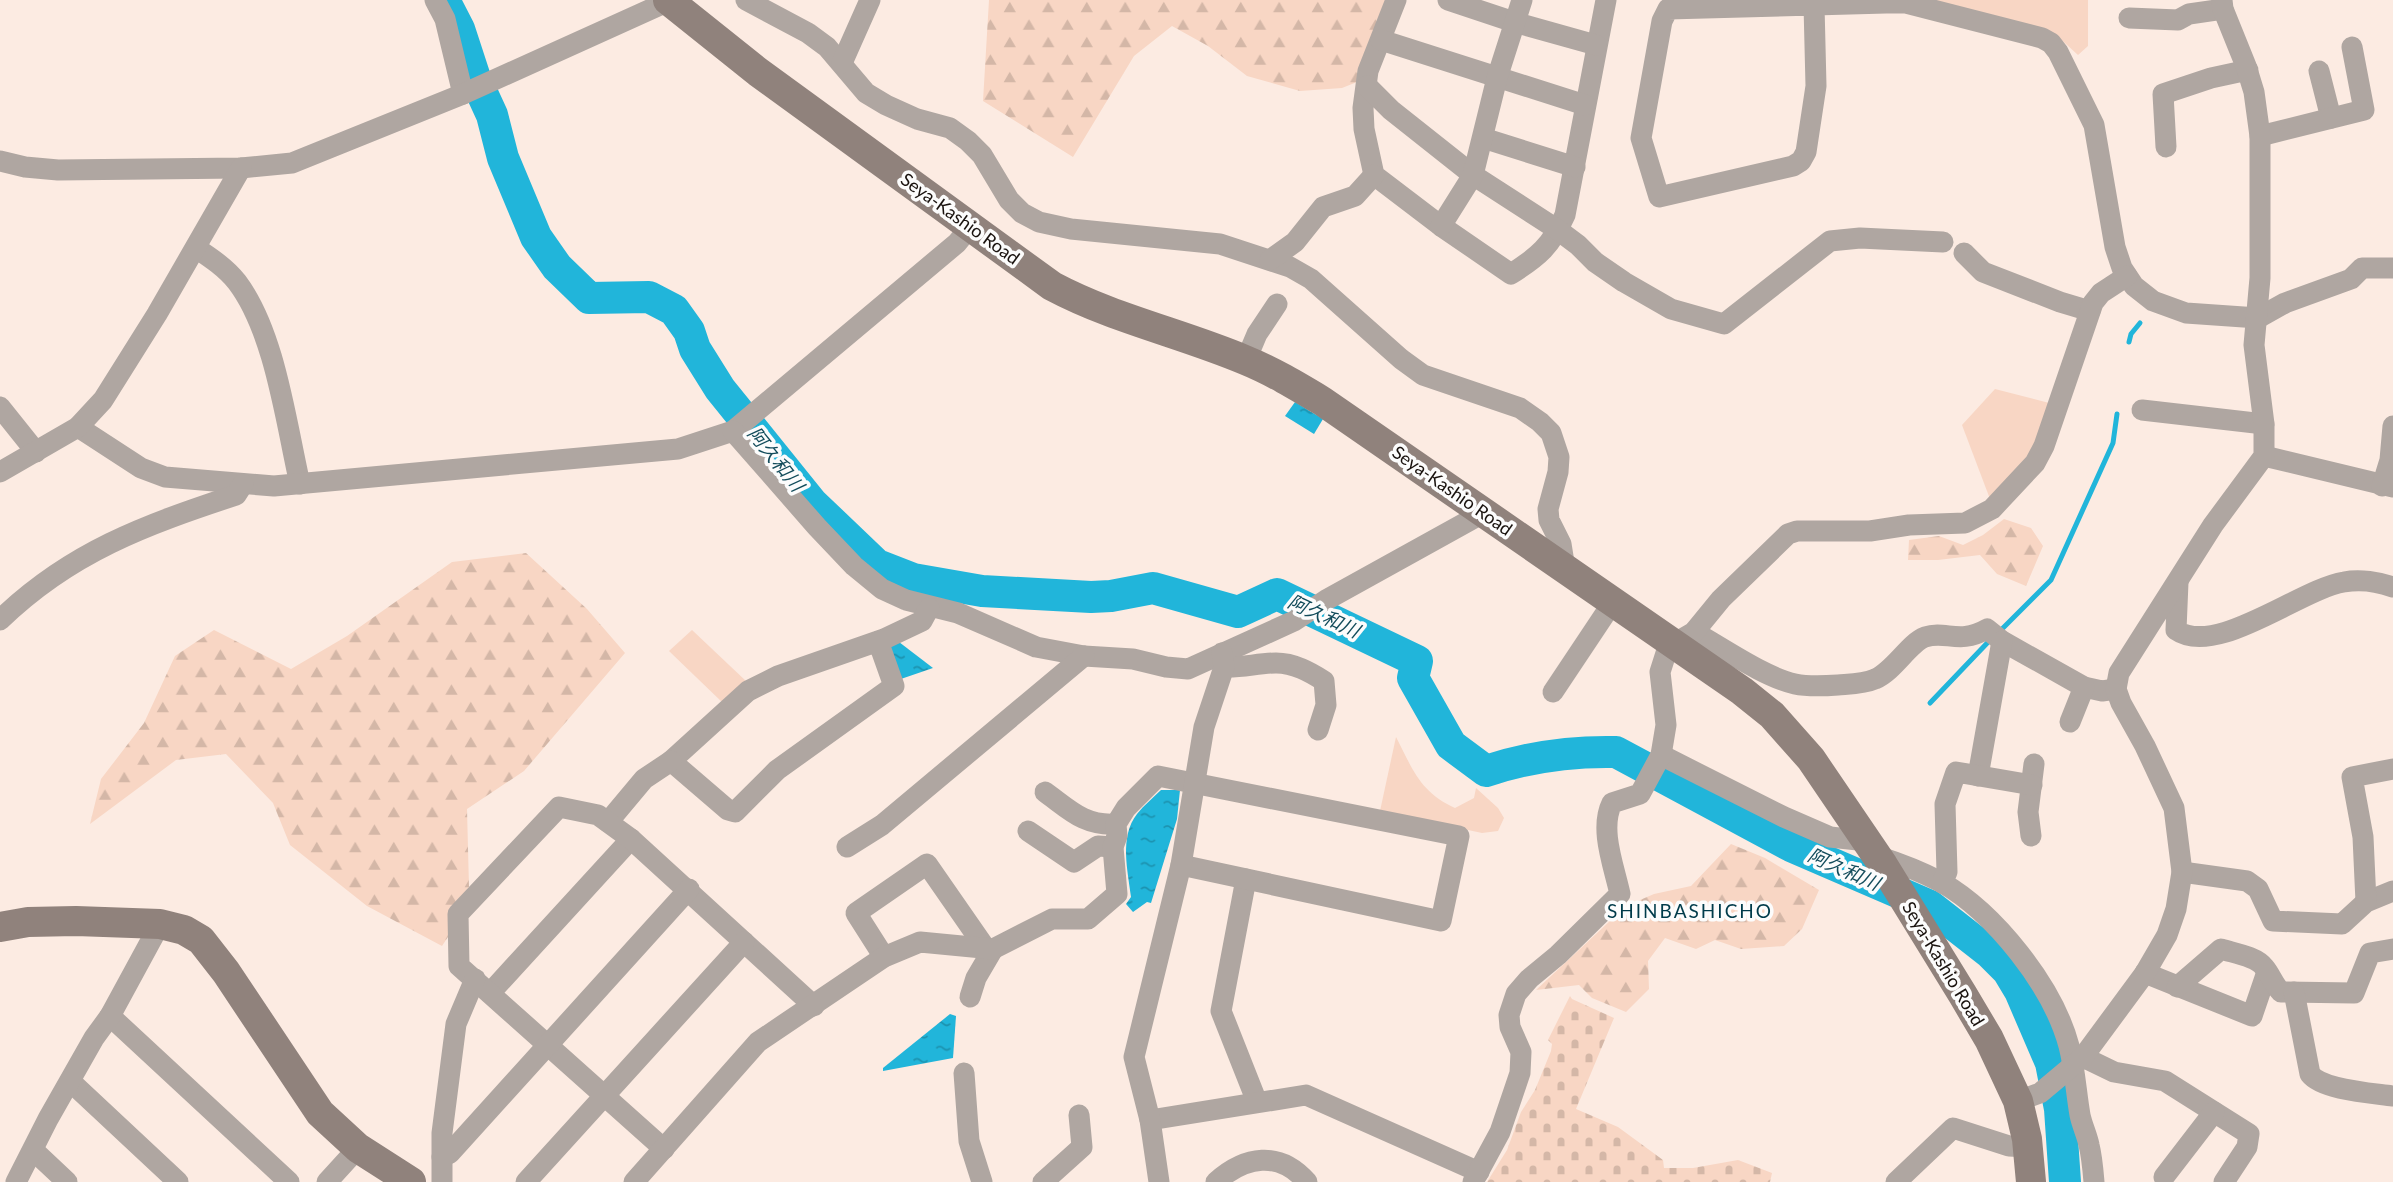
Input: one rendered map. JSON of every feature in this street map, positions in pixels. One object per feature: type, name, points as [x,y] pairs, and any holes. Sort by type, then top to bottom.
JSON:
[{"type":"main road","name":"Seya-Kashio Road","points":[[668,1],[758,72],[1052,286],[1084,303],[1246,360],[1277,374],[1322,401],[1613,602],[1684,638],[1772,715],[1811,759],[1876,854],[1989,1039],[2029,1097],[2028,1147],[2031,1182]]},
{"type":"main road","points":[[0,928],[28,922],[76,920],[160,924],[184,930],[201,940],[226,972],[320,1113],[358,1148],[411,1182]]},
{"type":"street","points":[[435,0],[474,90]]},
{"type":"street","points":[[746,0],[808,33],[827,47],[866,93],[917,119],[950,128],[968,141],[982,155],[1009,200],[1022,213],[1039,222],[1071,229],[1220,244],[1290,267],[1311,279],[1401,359],[1423,375],[1520,408],[1551,433],[1559,457],[1558,472],[1548,509],[1549,520],[1561,544],[1564,569]]},
{"type":"street","points":[[842,62],[870,0]]},
{"type":"street","points":[[1396,0],[1368,71],[1364,130],[1374,175],[1511,274],[1539,256],[1558,230],[1565,215],[1606,0]]},
{"type":"street","points":[[1448,0],[1596,45]]},
{"type":"street","points":[[1441,226],[1473,174],[1497,78],[1522,0]]},
{"type":"street","points":[[0,161],[58,170],[241,168],[292,163],[474,90],[668,1]]},
{"type":"street","points":[[1814,5],[1816,86],[1806,152],[1801,161],[1793,166],[1660,197],[1641,138],[1662,21],[1668,9],[1886,3],[1917,5],[2042,38],[2051,43],[2094,125],[2115,247],[2134,286],[2153,301],[2186,313],[2258,318],[2285,303],[2351,279],[2362,268],[2393,268]]},
{"type":"street","points":[[2029,1097],[2074,1066],[2145,973],[2167,935],[2176,909],[2182,872],[2174,808],[2116,690],[2119,673],[2215,522],[2264,456],[2264,424],[2254,345],[2258,318],[2260,136],[2248,71],[2222,4],[2178,20],[2129,18]]},
{"type":"street","points":[[1381,40],[1584,105]]},
{"type":"street","points":[[2260,136],[2364,110],[2352,47]]},
{"type":"street","points":[[2166,147],[2164,94],[2211,78],[2248,71]]},
{"type":"street","points":[[2319,71],[2331,118]]},
{"type":"street","points":[[1367,86],[1391,110],[1473,174],[1558,230],[1595,262],[1671,309],[1724,324],[1830,241],[1860,238],[1942,242]]},
{"type":"street","points":[[1483,138],[1574,167]]},
{"type":"street","points":[[0,472],[78,427],[103,400],[125,368],[241,168]]},
{"type":"street","points":[[1270,260],[1295,242],[1323,207],[1355,196],[1374,175]]},
{"type":"street","points":[[78,427],[141,468],[166,477],[274,486],[678,449],[743,423],[957,243],[970,227]]},
{"type":"street","points":[[196,248],[218,263],[237,282],[258,317],[275,374],[300,484]]},
{"type":"street","points":[[1964,253],[1983,272],[2090,311]]},
{"type":"street","points":[[1150,1120],[1306,1095],[1476,1177],[1500,1132],[1520,1073],[1521,1052],[1510,1027],[1509,1015],[1516,994],[1620,894],[1609,845],[1606,814],[1612,803],[1640,794],[1660,756],[1666,726],[1660,672],[1668,647],[1684,638],[1788,534],[1797,531],[1870,531],[1909,525],[1965,523],[1992,509],[2035,463],[2045,446],[2090,311],[2101,293],[2127,276]]},
{"type":"street","points":[[1246,360],[1257,334],[1277,304]]},
{"type":"street","points":[[0,407],[36,452]]},
{"type":"street","points":[[2142,411],[2264,424]]},
{"type":"street","points":[[743,423],[855,566],[882,589],[929,608],[958,613],[1036,647],[1083,656],[1133,659],[1166,667],[1188,669],[1223,660],[1483,513]]},
{"type":"street","points":[[2264,456],[2387,486],[2393,426]]},
{"type":"street","points":[[0,620],[21,599],[52,576],[108,543],[153,523],[236,495],[243,484]]},
{"type":"street","points":[[2178,580],[2176,630],[2183,635],[2210,636],[2236,629],[2320,589],[2344,582],[2367,582],[2393,587]]},
{"type":"street","points":[[1553,692],[1613,602]]},
{"type":"street","points":[[608,822],[644,779],[671,761],[748,691],[778,676],[878,641],[922,621],[929,608]]},
{"type":"street","points":[[1684,638],[1778,679],[1817,686],[1860,683],[1876,678],[1923,638],[1995,635],[2084,687],[2102,691],[2116,690]]},
{"type":"street","points":[[1978,776],[1995,635]]},
{"type":"street","points":[[671,761],[728,810],[735,812],[777,770],[894,685],[878,641]]},
{"type":"street","points":[[847,847],[882,825],[1083,656]]},
{"type":"street","points":[[1223,660],[1242,668],[1278,663],[1304,669],[1324,681],[1325,705],[1318,730]]},
{"type":"street","points":[[1160,1182],[1150,1120],[1134,1057],[1181,865],[1204,727],[1223,660]]},
{"type":"street","points":[[2070,722],[2084,687]]},
{"type":"street","points":[[1660,756],[1784,817],[1908,866],[1942,883],[1972,903],[2002,933],[2043,988],[2057,1015],[2074,1066],[2094,1182]]},
{"type":"street","points":[[2366,902],[2363,837],[2352,777],[2393,769]]},
{"type":"street","points":[[1942,883],[1947,872],[1945,804],[1956,772],[1978,776],[2033,774],[2028,812],[2031,836]]},
{"type":"street","points":[[634,1182],[758,1042],[884,957],[920,942],[989,949],[1052,919],[1088,919],[1117,894],[1112,847],[1117,836],[1116,824],[1126,808],[1158,776],[1459,835],[1441,921],[1181,865]]},
{"type":"street","points":[[1045,792],[1083,820],[1100,825],[1116,824]]},
{"type":"street","points":[[664,1149],[459,966],[458,914],[559,807],[598,815],[631,839],[689,889],[814,1006]]},
{"type":"street","points":[[1028,831],[1074,862],[1098,846],[1112,847]]},
{"type":"street","points":[[442,1182],[442,1133],[456,1024],[482,986],[631,839]]},
{"type":"street","points":[[884,957],[856,914],[927,864],[989,949]]},
{"type":"street","points":[[2182,872],[2247,881],[2258,889],[2273,920],[2342,924],[2366,902],[2393,891]]},
{"type":"street","points":[[1246,879],[1221,1011],[1257,1102]]},
{"type":"street","points":[[442,1157],[450,1153],[689,889]]},
{"type":"street","points":[[16,1182],[48,1119],[94,1038],[110,1016],[160,924]]},
{"type":"street","points":[[526,1182],[744,942]]},
{"type":"street","points":[[970,997],[989,949]]},
{"type":"street","points":[[2177,987],[2221,950],[2263,965],[2281,992],[2354,993],[2371,953],[2393,949]]},
{"type":"street","points":[[2145,973],[2252,1016],[2267,972]]},
{"type":"street","points":[[2294,992],[2310,1074],[2315,1081],[2393,1096]]},
{"type":"street","points":[[110,1016],[289,1182]]},
{"type":"street","points":[[2074,1066],[2165,1081],[2249,1134],[2246,1147],[2224,1182]]},
{"type":"street","points":[[964,1073],[969,1141],[982,1182]]},
{"type":"street","points":[[71,1082],[177,1182]]},
{"type":"street","points":[[2164,1177],[2214,1112]]},
{"type":"street","points":[[1044,1182],[1082,1147],[1079,1115]]},
{"type":"street","points":[[1896,1182],[1953,1128],[2009,1146],[2028,1147]]},
{"type":"street","points":[[327,1182],[358,1148]]},
{"type":"street","points":[[33,1150],[67,1182]]},
{"type":"street","points":[[1216,1182],[1236,1168],[1258,1160],[1278,1160],[1298,1172],[1307,1182]]},
{"type":"green space","points":[[989,0],[1389,0],[1362,80],[1342,88],[1300,91],[1247,76],[1208,46],[1172,26],[1134,56],[1073,157],[983,101]]},
{"type":"green space","points":[[1929,0],[2088,0],[2088,46],[2078,55],[2055,34]]},
{"type":"green space","points":[[1995,389],[2053,404],[2039,445],[1990,499],[1962,425]]},
{"type":"green space","points":[[2004,519],[2031,528],[2043,546],[2026,586],[1997,574],[1980,555],[1908,560],[1909,540],[1939,536],[1963,545],[1983,535]]},
{"type":"green space","points":[[526,553],[587,609],[625,653],[524,771],[467,809],[469,887],[452,907],[450,934],[442,946],[367,906],[290,845],[273,803],[226,754],[176,760],[90,824],[101,779],[144,723],[175,656],[214,630],[291,669],[347,636],[452,562]]},
{"type":"green space","points":[[692,630],[747,682],[723,703],[669,651]]},
{"type":"green space","points":[[1396,737],[1419,779],[1433,795],[1455,808],[1474,798],[1476,788],[1498,808],[1504,818],[1498,831],[1482,833],[1380,811]]},
{"type":"green space","points":[[1731,844],[1765,858],[1819,890],[1802,929],[1784,946],[1741,949],[1715,940],[1696,949],[1665,938],[1648,961],[1649,989],[1626,1012],[1592,998],[1579,985],[1536,990],[1626,906],[1654,894],[1691,886]]},
{"type":"green space","points":[[1570,996],[1614,1018],[1576,1109],[1618,1127],[1663,1160],[1664,1168],[1693,1168],[1738,1160],[1772,1173],[1770,1182],[1487,1182],[1507,1150],[1521,1112],[1535,1090],[1551,1051],[1552,1044],[1548,1040]]},
{"type":"water","points":[[1295,402],[1323,419],[1314,434],[1285,416]]},
{"type":"water","points":[[899,642],[933,668],[898,680],[888,651],[891,644]]},
{"type":"water","points":[[1161,790],[1180,790],[1177,819],[1151,903],[1147,902],[1133,912],[1126,904],[1131,897],[1126,854],[1128,833],[1137,814]]},
{"type":"water","points":[[950,1014],[956,1016],[953,1058],[883,1071],[883,1068]]},
{"type":"waterway","name":"阿久和川","points":[[444,0],[459,29],[475,78],[492,115],[503,158],[536,237],[557,267],[589,298],[649,297],[674,310],[689,331],[695,349],[720,389],[812,503],[877,565],[913,579],[982,591],[1091,597],[1153,588],[1238,612],[1277,594],[1417,661],[1413,678],[1451,745],[1486,771],[1550,756],[1616,752],[1791,846],[1930,906],[1990,953],[2008,971],[2020,991],[2051,1063],[2060,1109],[2065,1182]]},
{"type":"waterway","points":[[2129,342],[2131,334],[2140,323]]},
{"type":"waterway","points":[[2000,631],[2051,580],[2113,443],[2117,414]]},
{"type":"waterway","points":[[1930,703],[1992,638]]},
{"type":"district","name":"SHINBASHICHO","points":[[1690,911]]}]
